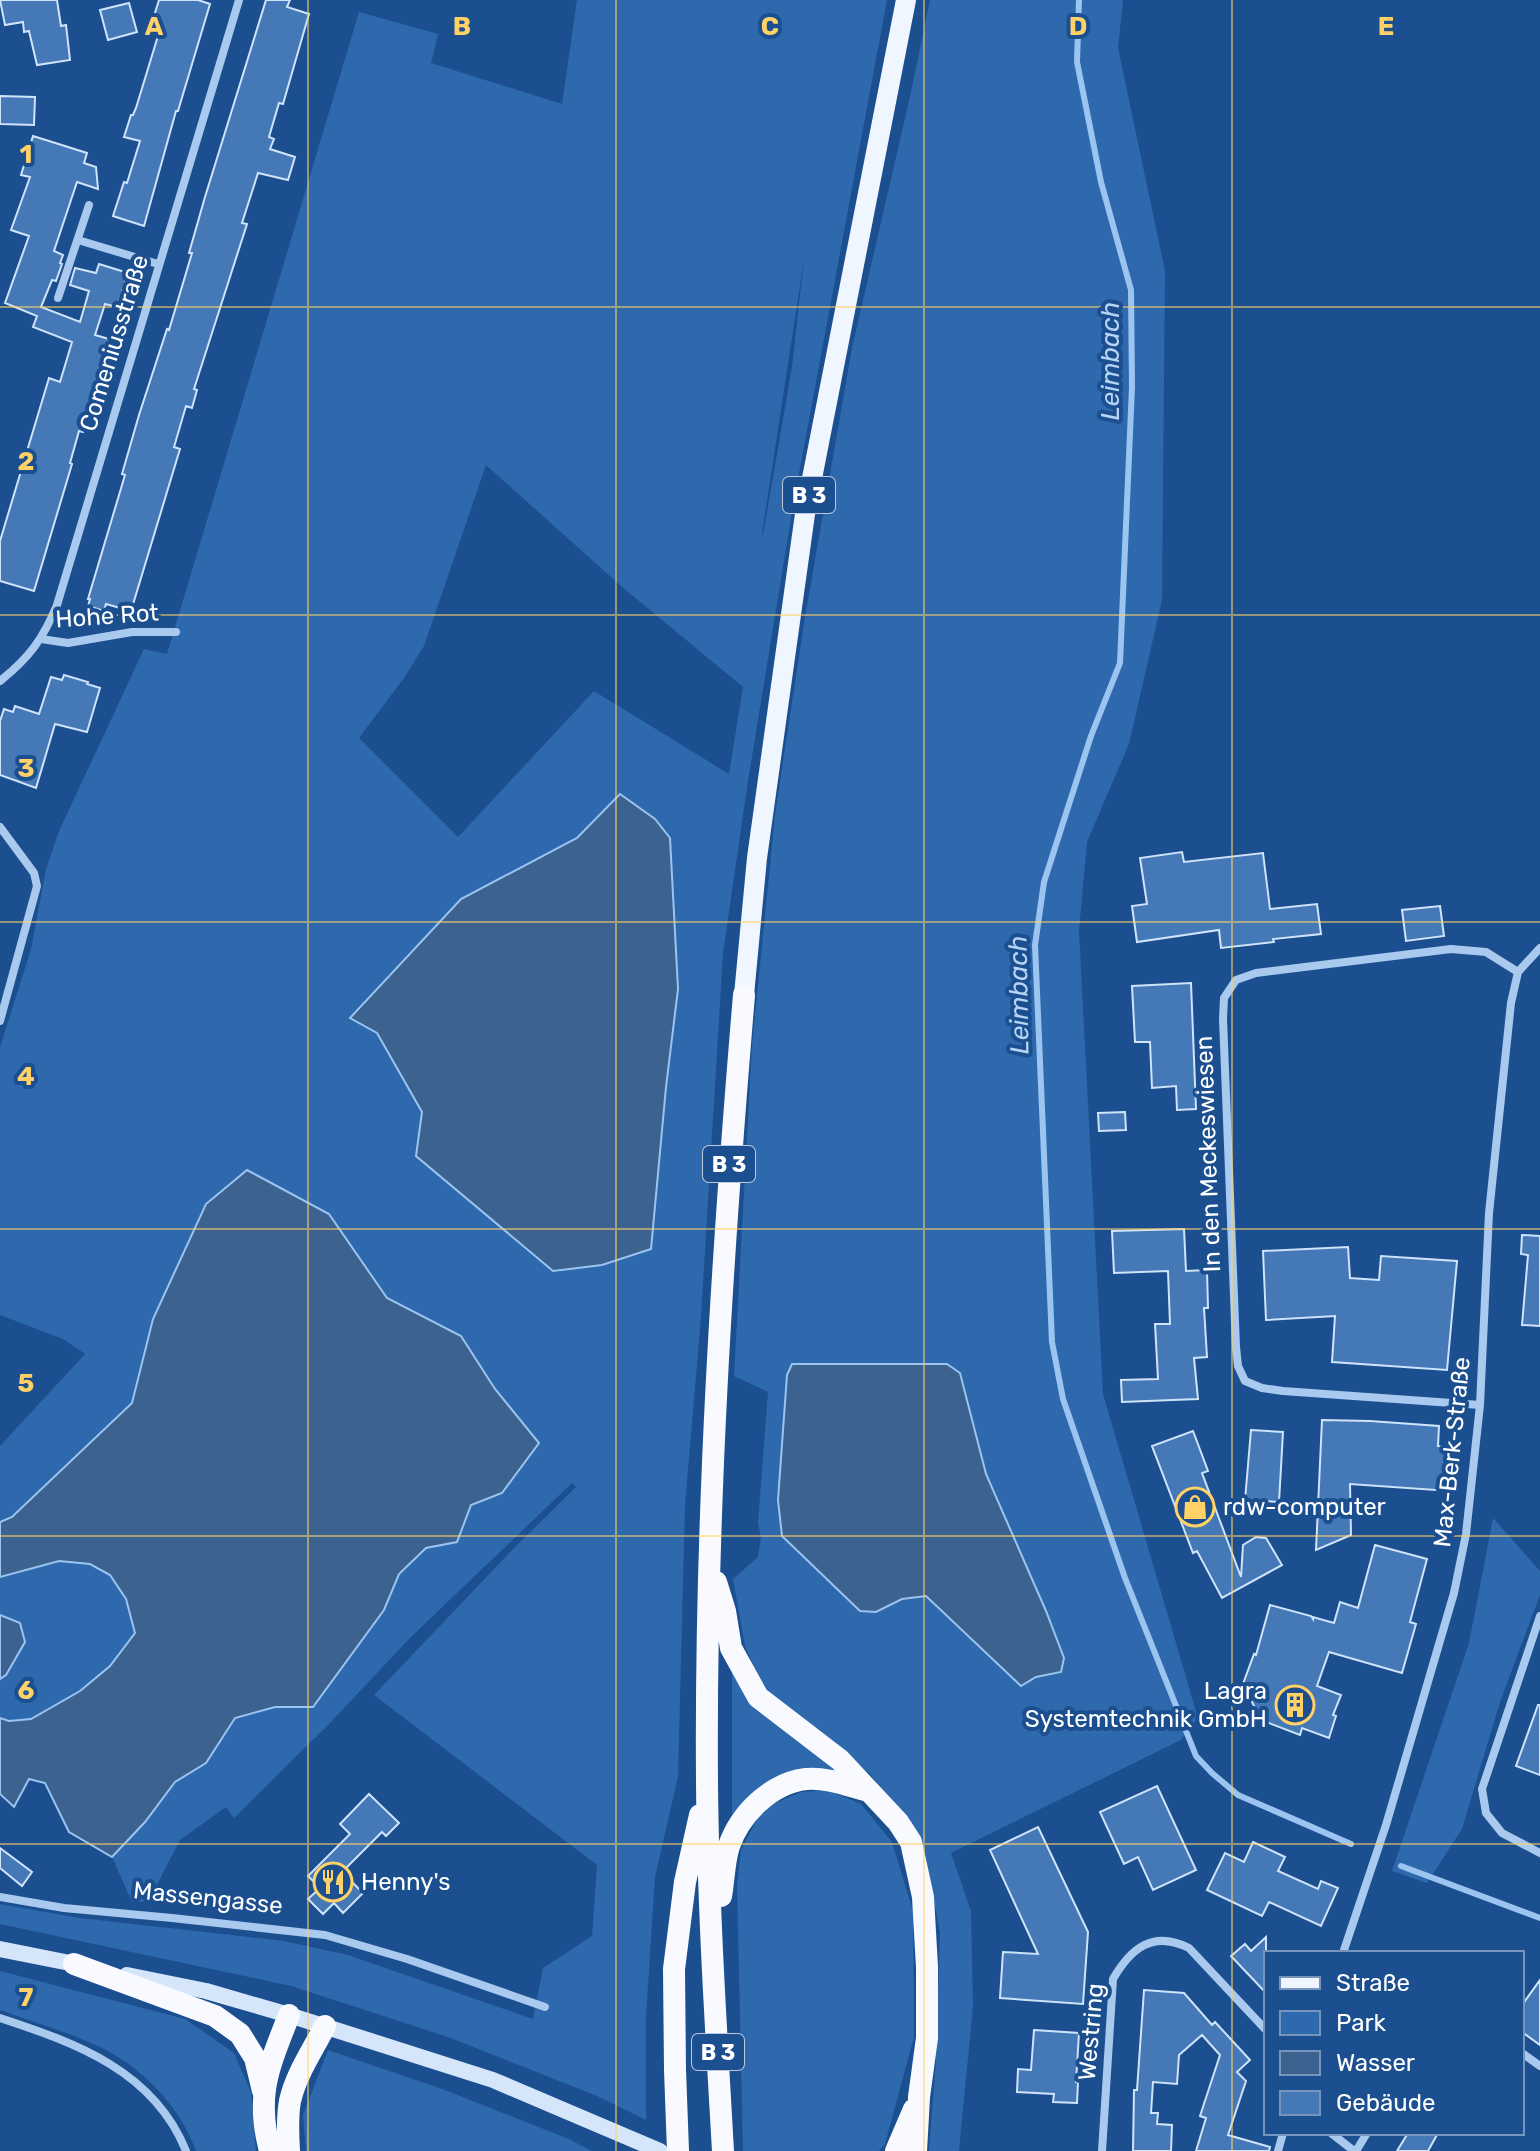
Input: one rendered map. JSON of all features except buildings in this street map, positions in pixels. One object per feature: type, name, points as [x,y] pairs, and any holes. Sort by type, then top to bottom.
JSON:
[{"type":"highway","name":"B 3","points":[[723,2151],[707,1782],[709,1557],[725,1216],[744,995]]},
{"type":"highway","points":[[709,1557],[725,1611],[731,1648],[758,1697],[840,1760],[898,1822],[911,1842],[923,1897],[927,1967],[927,2038],[916,2151]]},
{"type":"highway","points":[[713,1953],[729,1847],[746,1814],[776,1789],[807,1779],[870,1792]]},
{"type":"highway","points":[[678,2151],[674,1969],[685,1882],[707,1782]]},
{"type":"highway","points":[[74,1964],[215,2016],[240,2034],[255,2058],[263,2091],[270,2151]]},
{"type":"highway","points":[[263,2091],[289,2015]]},
{"type":"highway","points":[[289,2151],[287,2123],[290,2099],[325,2026]]},
{"type":"highway","points":[[896,2151],[919,2097]]},
{"type":"main road","name":"B 3","points":[[744,995],[757,858],[805,514],[906,0]]},
{"type":"main road","points":[[0,1949],[206,1991],[325,2026],[493,2080],[660,2151]]},
{"type":"street","name":"Comeniusstraße","points":[[0,681],[25,659],[41,639],[57,605],[239,0]]},
{"type":"street","points":[[58,298],[89,205]]},
{"type":"street","points":[[78,240],[158,264]]},
{"type":"street","name":"Hohe Rot","points":[[41,639],[59,643],[132,632],[176,632]]},
{"type":"street","points":[[0,827],[34,873],[37,886],[0,1021]]},
{"type":"street","points":[[1518,972],[1540,948]]},
{"type":"street","name":"In den Meckeswiesen","points":[[1480,1405],[1283,1391],[1262,1388],[1245,1381],[1238,1366],[1236,1347],[1224,998],[1236,980],[1256,973],[1451,949],[1486,952],[1518,972]]},
{"type":"street","name":"Max-Berk-Straße","points":[[1344,1951],[1383,1836],[1454,1593],[1466,1534],[1480,1405],[1489,1213],[1511,1003],[1518,972]]},
{"type":"street","points":[[1540,1616],[1482,1789],[1486,1813],[1502,1833],[1540,1853]]},
{"type":"street","name":"Massengasse","points":[[0,1897],[64,1908],[325,1935],[407,1959],[545,2007]]},
{"type":"street","name":"Westring","points":[[1102,2151],[1113,1979],[1124,1959],[1142,1945],[1161,1940],[1175,1941],[1189,1948],[1264,2028]]},
{"type":"street","points":[[0,2018],[79,2047],[124,2072],[154,2098],[180,2136],[186,2151]]},
{"type":"street","points":[[1334,2135],[1355,2151]]},
{"type":"green space","points":[[577,0],[887,0],[793,506],[723,953],[701,1317],[685,1505],[678,1777],[655,1877],[646,2017],[646,2120],[597,2096],[448,2037],[291,1986],[0,1924],[0,1904],[80,1918],[284,1941],[348,1955],[533,2019],[543,1968],[592,1936],[597,1865],[374,1695],[576,1487],[572,1483],[410,1638],[234,1818],[226,1807],[180,1840],[148,1902],[132,1902],[112,1857],[145,1822],[175,1782],[206,1763],[235,1718],[275,1707],[313,1707],[384,1610],[399,1574],[426,1548],[457,1542],[471,1505],[502,1493],[495,1389],[461,1336],[387,1298],[329,1214],[247,1170],[206,1204],[153,1319],[132,1403],[12,1517],[0,1522],[0,1446],[85,1354],[63,1339],[0,1315],[0,1047],[31,949],[46,869],[59,831],[144,649],[167,654],[359,12],[438,34],[431,63],[562,104]],"holes":[[[804,259],[792,367],[763,535],[762,534]],[[486,465],[621,586],[743,687],[729,774],[594,691],[458,837],[359,738],[424,646]],[[619,794],[678,989],[666,1087],[602,1265],[553,1270],[416,1156],[422,1112],[377,1033],[351,1017],[461,899],[578,838]]]},
{"type":"green space","points":[[930,0],[1123,0],[1118,48],[1165,271],[1162,600],[1129,744],[1087,842],[1079,930],[1103,1394],[1198,1718],[1181,1740],[951,1853],[971,1911],[973,2006],[959,2151],[929,2151],[936,2060],[940,1932],[929,1876],[908,1821],[870,1774],[765,1693],[745,1646],[733,1579],[758,1557],[761,1537],[758,1523],[768,1392],[734,1376],[752,1045],[775,815],[804,623],[852,348]],"holes":[[[960,1373],[986,1474],[1064,1658],[1021,1685],[926,1596],[902,1599],[876,1612]]]},
{"type":"green space","points":[[1493,1518],[1540,1571],[1540,1595],[1500,1702],[1462,1829],[1427,1883],[1392,1871],[1469,1643]]},
{"type":"green space","points":[[59,1561],[91,1565],[110,1576],[126,1602],[135,1633],[110,1666],[80,1691],[31,1719],[9,1721],[0,1718],[0,1679],[6,1675],[20,1623],[0,1615],[0,1577]]},
{"type":"green space","points":[[732,1671],[843,1772],[804,1769],[768,1781],[732,1815]]},
{"type":"green space","points":[[828,1790],[861,1804],[892,1842],[913,1911],[914,2037],[885,2144],[879,2151],[743,2151],[737,1885],[741,1850],[756,1821],[771,1805],[801,1792]]},
{"type":"green space","points":[[0,1971],[185,2019],[234,2053],[251,2092],[256,2151],[196,2151],[171,2106],[135,2069],[93,2044],[0,2010]]},
{"type":"green space","points":[[328,2050],[445,2090],[592,2151],[306,2151],[303,2115]]},
{"type":"water","points":[[620,794],[655,819],[670,838],[678,989],[651,1249],[602,1265],[553,1271],[416,1156],[422,1112],[377,1033],[350,1018],[461,899],[577,838]]},
{"type":"water","points":[[247,1170],[329,1214],[387,1298],[461,1336],[495,1389],[539,1443],[502,1493],[471,1505],[457,1542],[426,1548],[399,1574],[384,1610],[313,1707],[275,1707],[235,1718],[206,1763],[175,1782],[145,1822],[112,1857],[69,1832],[45,1783],[29,1779],[14,1807],[0,1794],[0,1718],[9,1721],[31,1719],[80,1691],[110,1666],[135,1633],[126,1599],[110,1575],[90,1564],[59,1561],[0,1577],[0,1522],[12,1517],[132,1403],[153,1319],[206,1204]]},
{"type":"water","points":[[792,1364],[947,1364],[960,1373],[986,1474],[1064,1658],[1061,1672],[1036,1677],[1021,1686],[926,1596],[902,1599],[876,1612],[860,1611],[782,1536],[778,1500],[787,1375]]},
{"type":"water","points":[[0,1615],[20,1623],[25,1642],[6,1675],[0,1679]]},
{"type":"waterway","name":"Leimbach","points":[[1079,0],[1077,62],[1101,182],[1131,290],[1132,387],[1120,663],[1091,736],[1044,882],[1035,945],[1052,1342],[1063,1399],[1125,1578],[1196,1756],[1238,1795],[1351,1844]]},
{"type":"waterway","name":"Leimbach","points":[[1401,1866],[1540,1918]]},
{"type":"place","name":"rdw-computer","points":[[1195,1507]]},
{"type":"place","name":"Lagra Systemtechnik GmbH","points":[[1295,1705]]},
{"type":"place","name":"Henny's","points":[[333,1882]]}]
